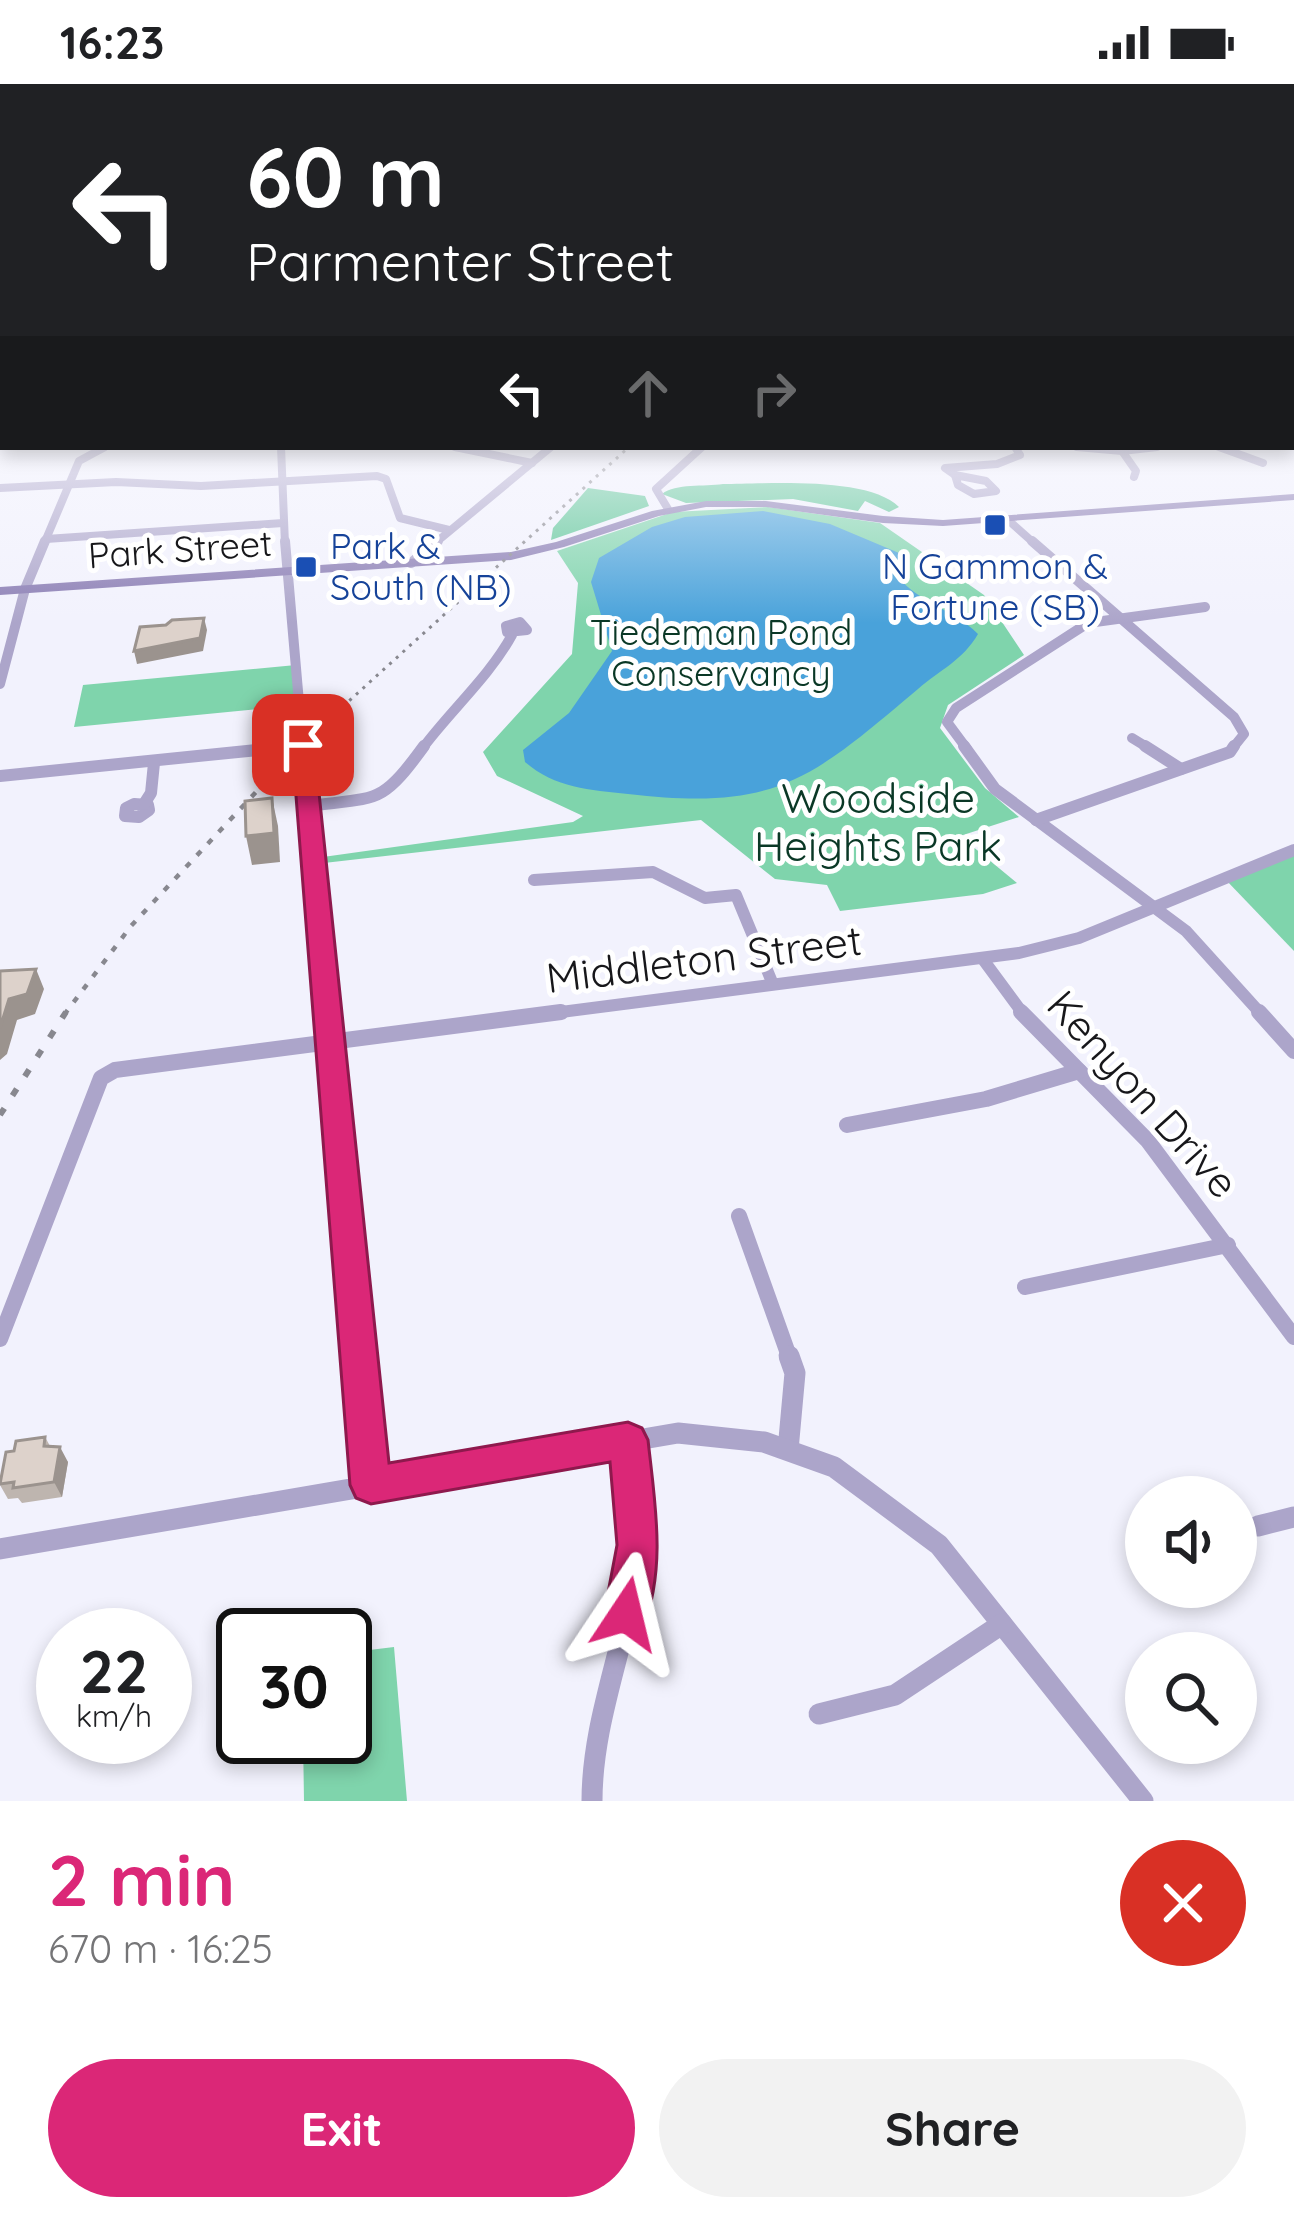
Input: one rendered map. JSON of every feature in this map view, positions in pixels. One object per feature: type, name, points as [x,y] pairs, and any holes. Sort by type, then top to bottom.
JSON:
[{"type":"main road","name":"Park Street","points":[[0,591],[541,551],[668,509],[759,503],[920,523],[1294,497]]},
{"type":"street","points":[[0,684],[26,590],[78,463]]},
{"type":"street","points":[[282,463],[287,572],[371,1485]]},
{"type":"street","points":[[410,563],[532,463]]},
{"type":"street","points":[[668,509],[656,489],[684,463]]},
{"type":"street","points":[[955,475],[945,468],[994,463]]},
{"type":"street","points":[[1131,463],[1134,477]]},
{"type":"street","points":[[0,488],[386,478],[393,510],[404,520],[449,530]]},
{"type":"street","points":[[1006,519],[1242,724],[1244,734],[1234,747],[1181,769],[1036,820]]},
{"type":"street","points":[[46,539],[284,523]]},
{"type":"street","points":[[1205,608],[1119,618],[1074,629],[947,718],[949,730],[994,789],[1157,907],[1202,946],[1294,1051]]},
{"type":"street","points":[[308,806],[358,801],[393,789],[457,704],[497,663],[512,635]]},
{"type":"street","points":[[1132,738],[1181,769]]},
{"type":"street","points":[[0,776],[154,764],[303,745]]},
{"type":"street","points":[[144,804],[151,793],[154,764]]},
{"type":"street","name":"Middleton Street","points":[[0,1339],[95,1090],[115,1070],[1051,947],[1294,850]]},
{"type":"street","points":[[534,880],[653,872],[705,898],[736,895],[772,982]]},
{"type":"street","name":"Kenyon Drive","points":[[982,958],[1016,1008],[1124,1114],[1294,1336]]},
{"type":"street","points":[[847,1125],[986,1099],[1079,1071]]},
{"type":"street","points":[[739,1216],[795,1373],[788,1450]]},
{"type":"street","points":[[1025,1286],[1228,1245]]},
{"type":"street","points":[[0,1550],[678,1432],[764,1442],[834,1467],[939,1545],[1143,1801]]},
{"type":"street","points":[[592,1801],[594,1734],[634,1582],[638,1545],[628,1440]]},
{"type":"street","points":[[1258,1526],[1294,1517]]},
{"type":"street","points":[[819,1714],[895,1695],[1002,1624]]},
{"type":"green space","points":[[841,486],[884,497],[899,507],[889,512],[865,501],[858,511],[793,499],[686,503],[662,494],[682,487]]},
{"type":"green space","points":[[588,488],[645,496],[649,506],[551,540],[553,528]]},
{"type":"green space","name":"Tiedeman Pond Conservancy","points":[[768,507],[880,523],[984,595],[1024,655],[948,705],[940,728],[985,788],[1019,817],[960,836],[1017,883],[983,894],[840,911],[827,885],[775,879],[701,820],[324,863],[323,857],[573,822],[583,816],[497,776],[483,752],[572,654],[578,583],[557,551],[673,512]]},
{"type":"green space","points":[[296,665],[300,705],[74,727],[83,685]]},
{"type":"green space","points":[[1294,850],[1294,951],[1225,879]]},
{"type":"green space","points":[[394,1647],[407,1801],[304,1801],[303,1764],[372,1764],[372,1650]]},
{"type":"water","name":"Tiedeman Pond Conservancy","points":[[763,511],[830,524],[899,553],[898,577],[978,634],[958,658],[848,747],[788,782],[756,793],[678,798],[600,791],[561,782],[525,762],[523,750],[569,713],[612,651],[591,582],[599,558],[652,527],[685,517]]},
{"type":"building","points":[[204,618],[200,638],[134,651],[140,627]]},
{"type":"building","points":[[272,798],[274,833],[246,836],[245,801]]},
{"type":"building","points":[[36,969],[27,994],[9,999],[0,1028],[0,971]]},
{"type":"building","points":[[45,1437],[44,1446],[60,1447],[54,1482],[13,1488],[14,1482],[0,1484],[6,1452],[14,1451],[16,1441]]},
{"type":"railway","points":[[297,748],[611,463]]},
{"type":"railway","points":[[65,1014],[131,926],[297,748]]},
{"type":"railway","points":[[0,1115],[65,1014]]},
{"type":"place","name":"N Gammon & Fortune (SB)","points":[[995,525]]},
{"type":"place","name":"Park & South (NB)","points":[[306,567]]},
{"type":"route","points":[[303,745],[371,1485],[628,1440],[637,1496],[638,1545],[626,1614]]},
{"type":"park label","name":"Woodside Heights Park","points":[[878,822]]}]
